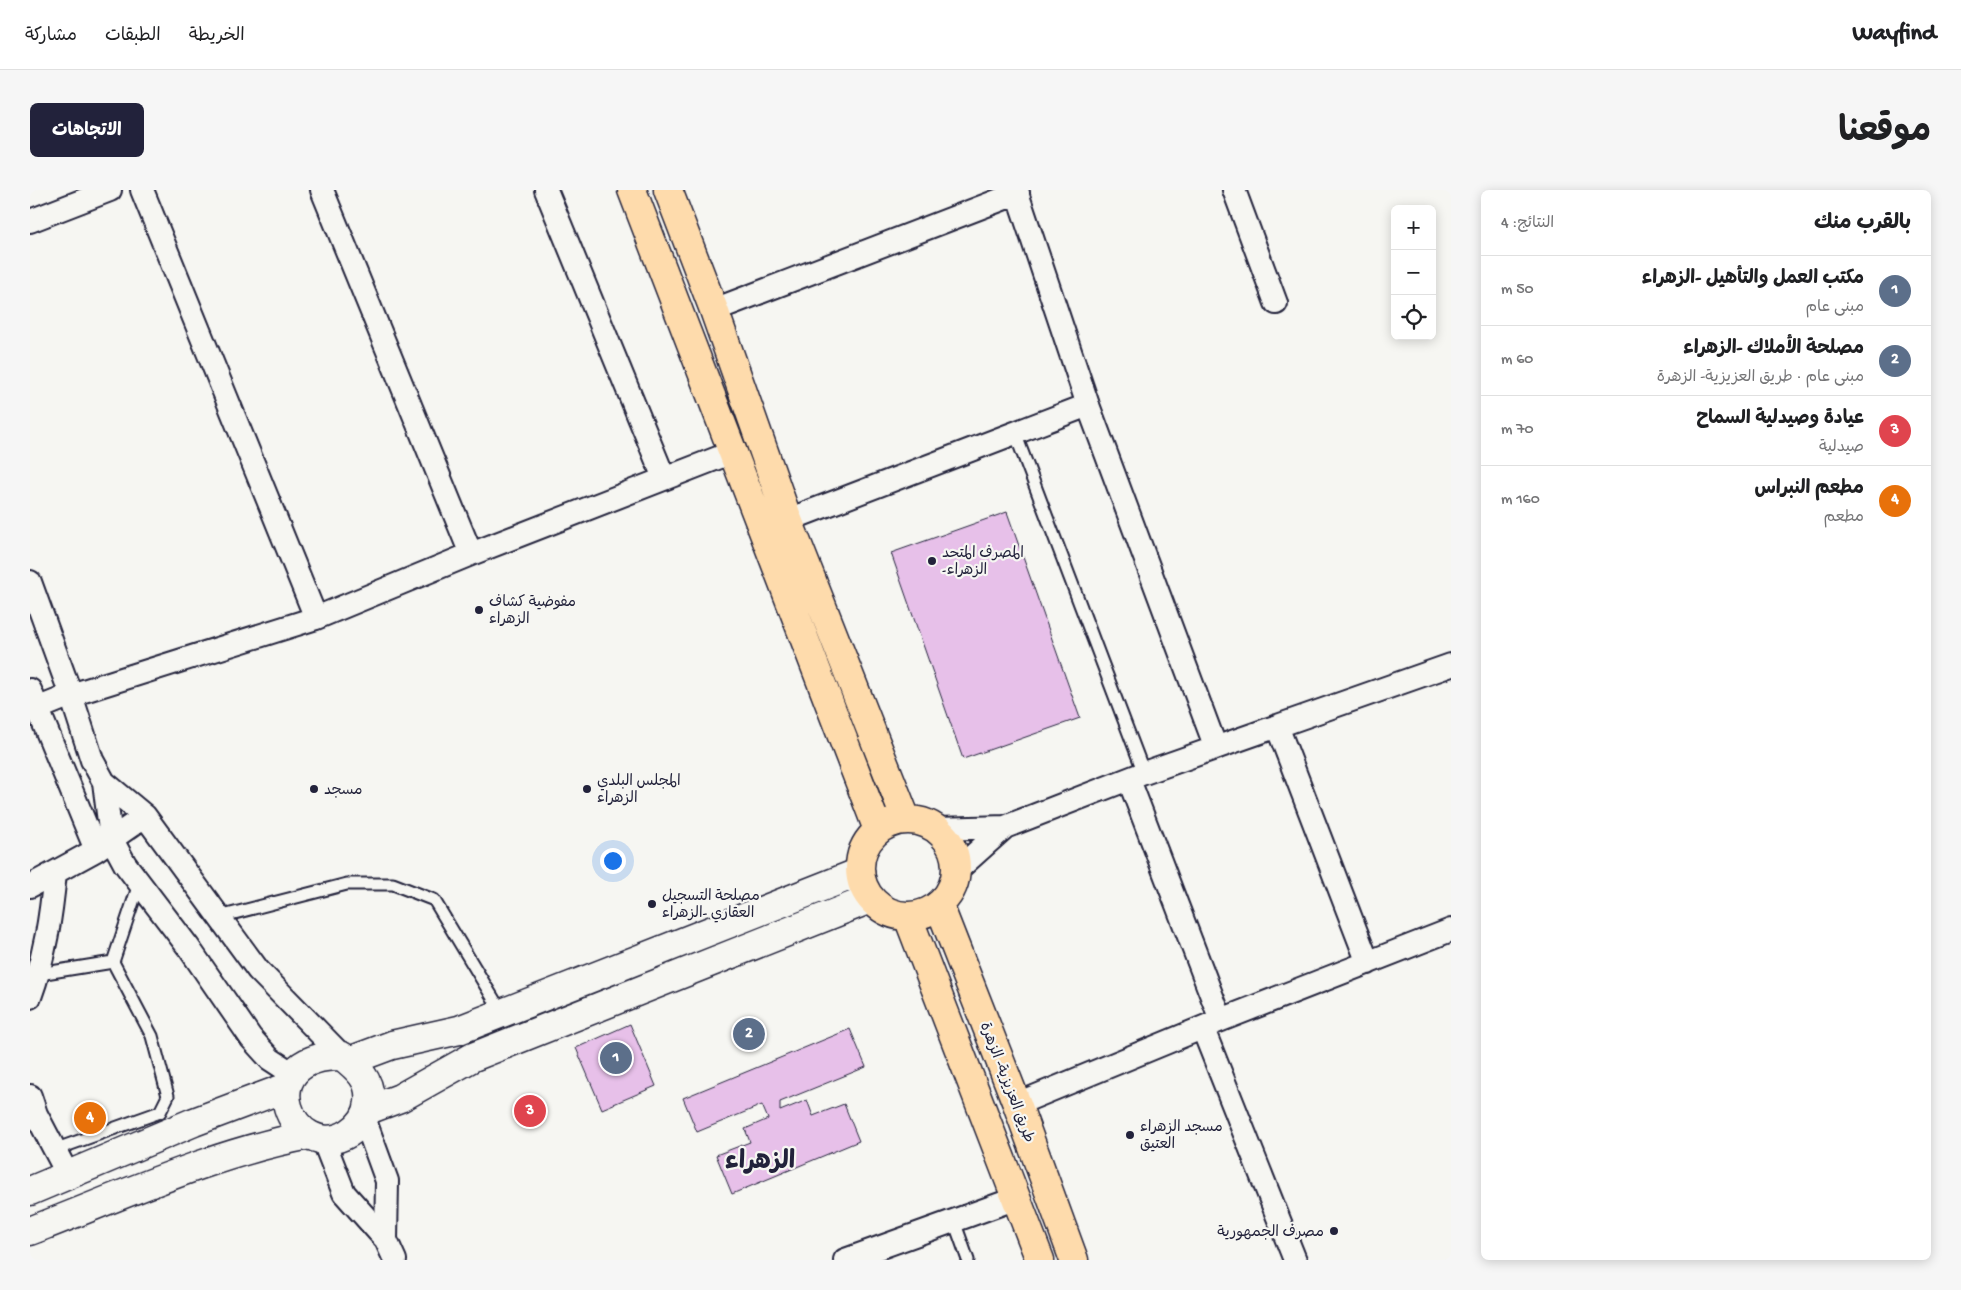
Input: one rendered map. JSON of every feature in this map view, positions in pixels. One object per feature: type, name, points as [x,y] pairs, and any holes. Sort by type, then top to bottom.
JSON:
[{"type":"main road","points":[[632,190],[878,830]]},
{"type":"main road","points":[[668,190],[714,310],[788,520],[906,819]]},
{"type":"main road","points":[[906,819],[922,822],[937,829],[948,840],[955,855],[956,871],[951,890],[939,905],[925,914],[908,916],[887,912],[870,899],[863,886],[860,872],[864,849],[878,830],[891,822],[906,819]]},
{"type":"main road","name":"طريق العزيزية- الزهرة","points":[[939,905],[1018,1104],[1074,1260]]},
{"type":"main road","points":[[908,916],[1040,1260]]},
{"type":"street","points":[[30,221],[110,190]]},
{"type":"street","points":[[142,190],[316,618]]},
{"type":"street","points":[[322,190],[471,554]]},
{"type":"street","points":[[546,190],[664,478]]},
{"type":"street","points":[[1234,190],[1276,303]]},
{"type":"street","points":[[714,310],[1017,192],[1088,405],[1216,748]]},
{"type":"street","points":[[788,520],[1088,405]]},
{"type":"street","points":[[290,1081],[251,1038],[189,948],[139,884],[104,844],[35,699],[72,695],[316,618],[471,554],[733,452]]},
{"type":"street","points":[[30,582],[35,609],[72,695],[92,760],[104,782],[145,816],[258,970],[356,1067],[367,1082],[370,1101],[366,1114],[358,1126],[342,1137],[317,1137],[278,1141],[205,1164],[30,1230]]},
{"type":"street","points":[[937,829],[1005,827],[1137,776],[1451,665]]},
{"type":"street","points":[[1277,726],[1368,963]]},
{"type":"street","points":[[1137,776],[1212,1024],[1295,1260]]},
{"type":"street","points":[[104,782],[104,844]]},
{"type":"street","points":[[30,886],[104,844],[145,816]]},
{"type":"street","points":[[956,871],[1005,827]]},
{"type":"street","points":[[390,1250],[344,1193],[317,1137],[302,1130],[290,1115],[286,1097],[290,1081],[307,1060],[317,1057],[345,1058],[392,1045],[460,1030],[860,872]]},
{"type":"street","points":[[30,997],[38,974],[50,925],[55,873]]},
{"type":"street","points":[[366,1114],[400,1098],[473,1057],[870,899]]},
{"type":"street","points":[[1018,1104],[1212,1024],[1451,930]]},
{"type":"street","points":[[30,1191],[69,1177],[290,1081]]},
{"type":"street","points":[[30,1096],[36,1114],[69,1177]]},
{"type":"street","points":[[366,1114],[387,1181],[390,1250]]},
{"type":"street","points":[[846,1260],[1017,1198]]},
{"type":"lane","points":[[1015,433],[1137,776]]},
{"type":"lane","points":[[54,1150],[160,1112],[168,1096],[152,1036],[113,962],[139,884]]},
{"type":"lane","points":[[219,916],[347,884],[393,884],[434,900],[502,1014]]},
{"type":"lane","points":[[38,974],[113,962]]},
{"type":"lane","points":[[954,1221],[968,1260]]},
{"type":"building","points":[[1007,512],[1080,718],[963,759],[891,553]]},
{"type":"building","points":[[630,1024],[656,1086],[602,1109],[576,1048]]},
{"type":"building","points":[[850,1029],[866,1067],[780,1102],[780,1111],[807,1100],[813,1116],[844,1104],[859,1141],[732,1194],[716,1155],[750,1142],[745,1129],[768,1119],[762,1105],[697,1132],[683,1098]]},
{"type":"place","name":"المصرف المتحد -الزهراء","points":[[932,561]]},
{"type":"place","name":"مفوضية كشاف الزهراء","points":[[479,610]]},
{"type":"place","name":"مسجد","points":[[314,789]]},
{"type":"place","name":"المجلس البلدي الزهراء","points":[[587,789]]},
{"type":"place","name":"مصلحة التسجيل العقاري -الزهراء","points":[[652,904]]},
{"type":"place","name":"مصلحة الأملاك -الزهراء","points":[[749,1034]]},
{"type":"place","name":"مكتب العمل والتأهيل -الزهراء","points":[[616,1058]]},
{"type":"place","name":"عيادة وصيدلية السماح","points":[[530,1111]]},
{"type":"place","name":"مطعم النبراس","points":[[90,1118]]},
{"type":"place","name":"مسجد الزهراء العتيق","points":[[1130,1135]]},
{"type":"place","name":"مصرف الجمهورية","points":[[1334,1231]]},
{"type":"district","name":"الزهراء","points":[[760,1159]]}]
